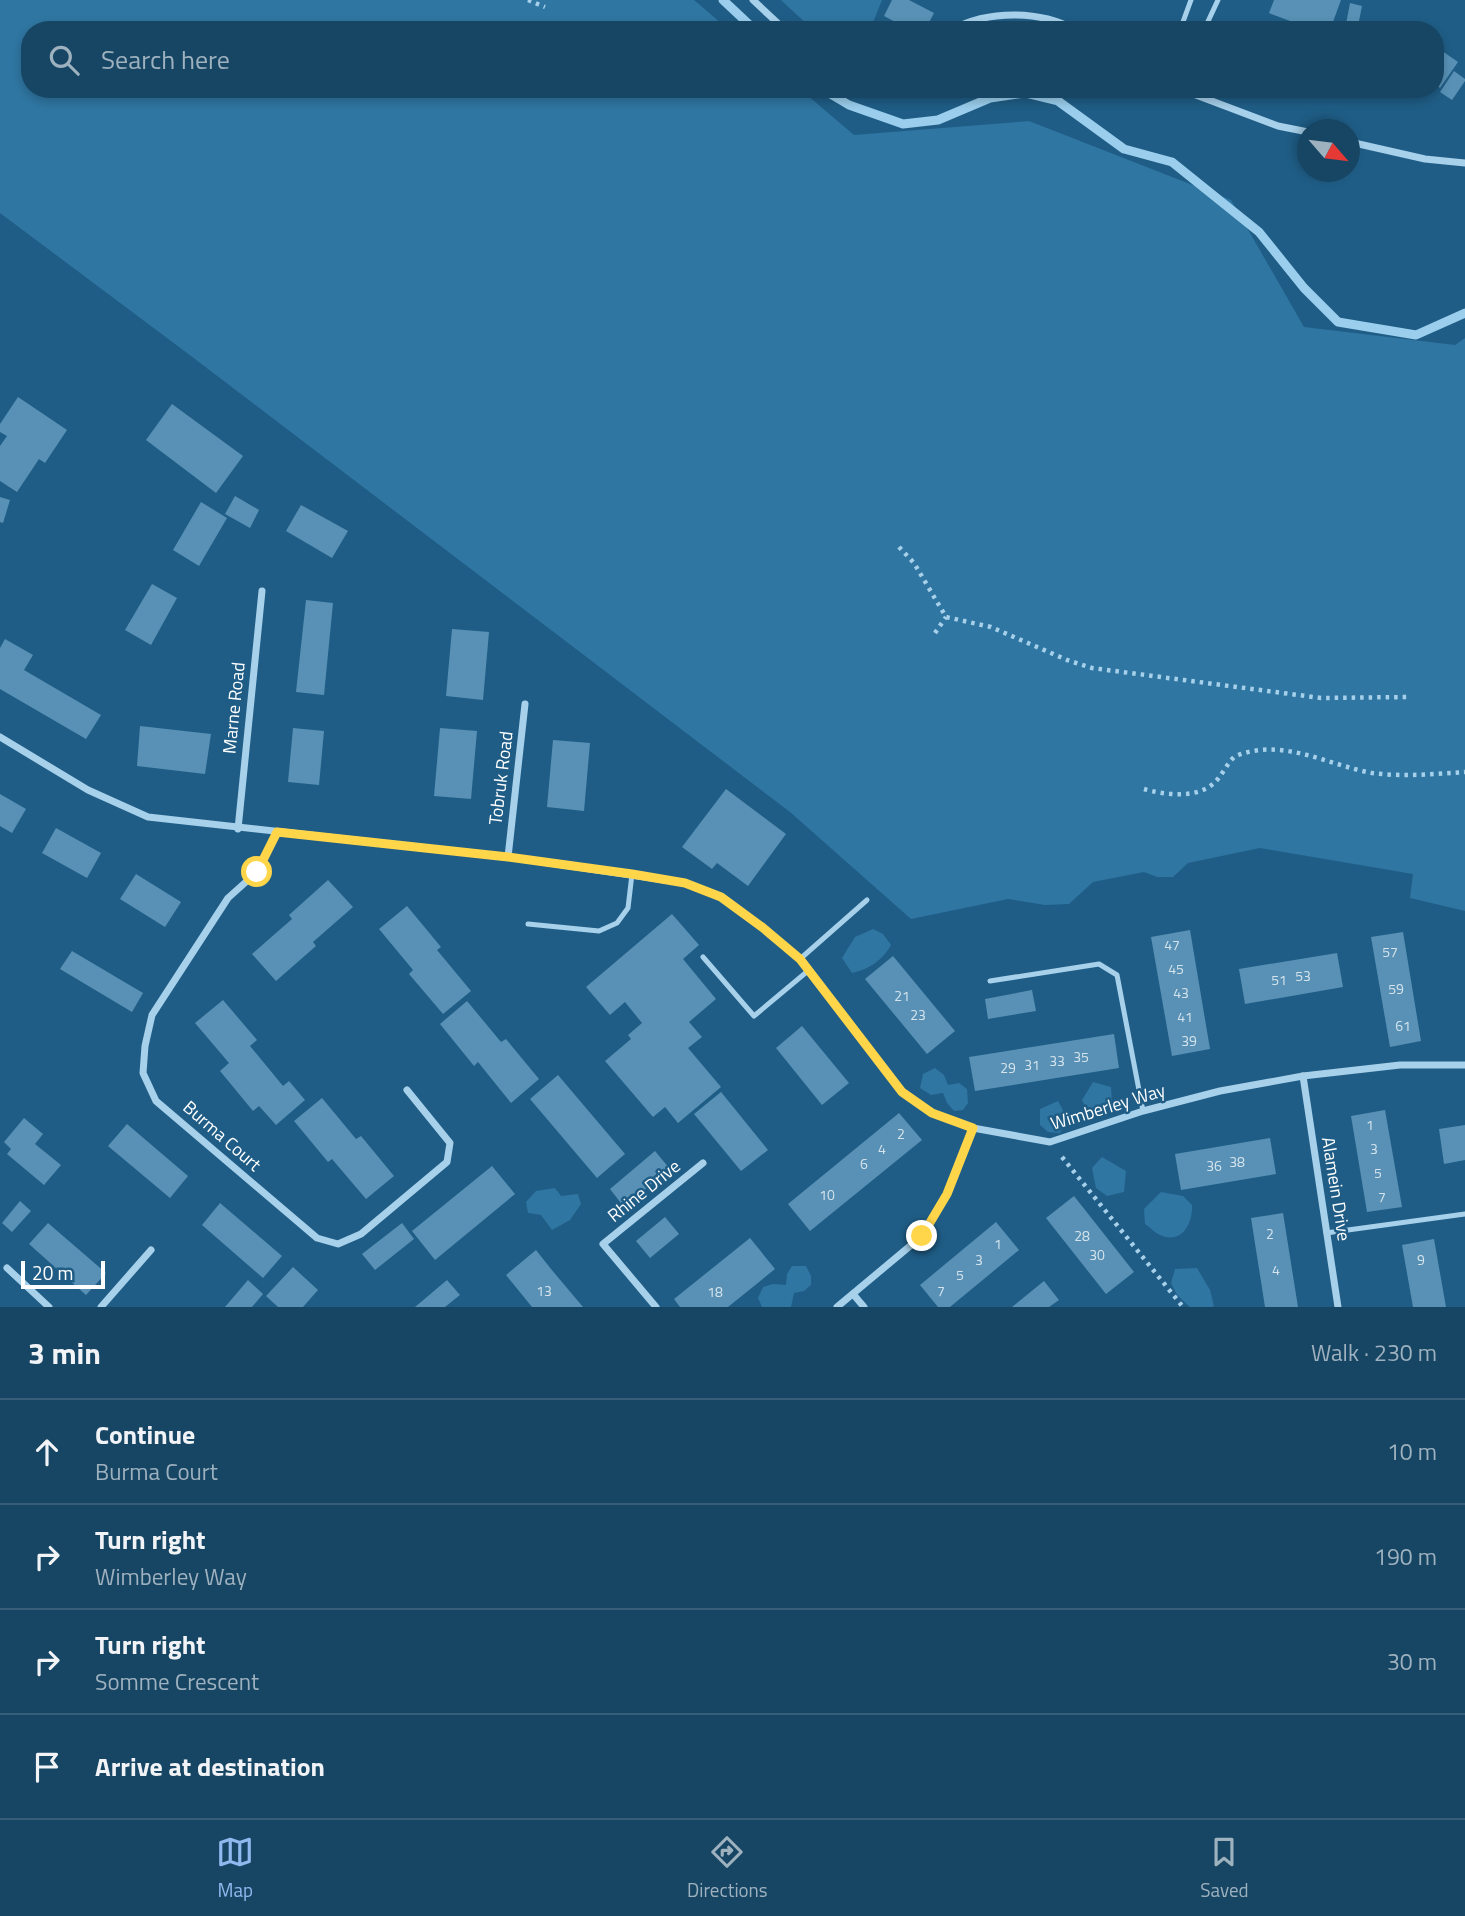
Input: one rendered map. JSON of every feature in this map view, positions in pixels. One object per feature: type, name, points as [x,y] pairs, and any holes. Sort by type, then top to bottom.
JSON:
[{"type":"street","points":[[753,0],[775,21]]},
{"type":"street","points":[[979,21],[1019,15],[1055,21]]},
{"type":"street","points":[[1210,98],[1278,126],[1297,130]]},
{"type":"street","points":[[1360,144],[1425,159],[1465,163]]},
{"type":"street","name":"Marne Road","points":[[238,828],[262,591]]},
{"type":"street","name":"Tobruk Road","points":[[508,857],[526,704]]},
{"type":"street","name":"Wimberley Way","points":[[0,737],[88,790],[148,817],[508,857],[632,874],[685,883],[721,897],[800,959],[902,1092],[932,1113],[973,1128],[1050,1142],[1143,1111],[1220,1091],[1303,1076],[1400,1065],[1465,1065]]},
{"type":"street","name":"Burma Court","points":[[277,832],[257,872],[228,898],[152,1015],[145,1046],[144,1073],[156,1101],[317,1238],[338,1244],[361,1234],[447,1162],[450,1143],[407,1090]]},
{"type":"street","name":"Alamein Drive","points":[[1303,1076],[1338,1307]]},
{"type":"street","points":[[837,1307],[922,1236],[947,1194],[973,1128]]},
{"type":"street","name":"Rhine Drive","points":[[656,1307],[603,1244],[703,1163]]},
{"type":"street","points":[[101,1307],[150,1250]]},
{"type":"street","points":[[7,1268],[49,1307]]},
{"type":"street","points":[[853,1294],[864,1307]]},
{"type":"lane","points":[[1183,21],[1191,0]]},
{"type":"lane","points":[[1208,21],[1218,0]]},
{"type":"lane","points":[[528,924],[599,931],[617,923],[628,908],[632,874]]},
{"type":"lane","points":[[800,959],[867,900]]},
{"type":"lane","points":[[703,957],[754,1016],[809,970]]},
{"type":"lane","points":[[990,981],[1099,964],[1117,975],[1143,1111]]},
{"type":"lane","points":[[1326,1233],[1465,1214]]},
{"type":"path","points":[[528,0],[545,7]]},
{"type":"path","points":[[899,547],[914,563],[946,617],[991,627],[1092,668],[1321,698],[1410,698]]},
{"type":"path","points":[[935,633],[946,617]]},
{"type":"path","points":[[1144,789],[1168,794],[1195,792],[1216,782],[1234,757],[1262,750],[1306,754],[1375,773],[1422,775],[1465,772]]},
{"type":"path","points":[[1050,1142],[1183,1307]]},
{"type":"shaded area","points":[[0,0],[694,0],[718,21],[21,21],[21,98],[811,98],[854,135],[1029,121],[1231,200],[1304,327],[1455,345],[1465,338],[1465,911],[1410,898],[1413,874],[1260,848],[1188,863],[1173,877],[1157,877],[1144,872],[1093,882],[1069,904],[1045,905],[1008,899],[911,919],[790,812],[0,213]]},
{"type":"shaded area","points":[[781,0],[882,0],[874,21],[804,21]]},
{"type":"shaded area","points":[[873,929],[883,934],[891,945],[884,956],[874,964],[852,973],[842,958],[855,937]]},
{"type":"shaded area","points":[[935,1068],[944,1075],[948,1085],[959,1083],[967,1089],[968,1103],[963,1110],[954,1111],[943,1093],[931,1095],[920,1088],[923,1074]]},
{"type":"shaded area","points":[[1093,1082],[1111,1087],[1112,1104],[1102,1114],[1090,1117],[1082,1100]]},
{"type":"shaded area","points":[[1058,1101],[1066,1116],[1060,1133],[1048,1132],[1040,1125],[1040,1109]]},
{"type":"shaded area","points":[[1102,1157],[1126,1171],[1124,1192],[1107,1196],[1096,1188],[1092,1168]]},
{"type":"shaded area","points":[[555,1188],[561,1196],[578,1194],[581,1204],[570,1220],[552,1230],[541,1215],[528,1213],[526,1202],[536,1191]]},
{"type":"shaded area","points":[[1161,1192],[1183,1196],[1192,1205],[1191,1219],[1180,1235],[1160,1235],[1145,1224],[1144,1209]]},
{"type":"shaded area","points":[[792,1266],[806,1266],[811,1276],[811,1285],[804,1291],[794,1293],[791,1307],[762,1307],[758,1298],[763,1287],[773,1284],[786,1285],[787,1274]]},
{"type":"shaded area","points":[[1197,1268],[1210,1290],[1214,1306],[1212,1307],[1190,1307],[1177,1295],[1171,1283],[1175,1269]]},
{"type":"building","points":[[892,0],[909,0],[934,13],[930,21],[893,21],[884,16]]},
{"type":"building","points":[[1274,0],[1341,0],[1333,21],[1290,21],[1269,13]]},
{"type":"building","points":[[1350,3],[1362,6],[1359,21],[1347,21]]},
{"type":"building","points":[[1444,52],[1458,62],[1444,82]]},
{"type":"building","points":[[1454,71],[1465,79],[1452,100],[1444,95],[1444,86]]},
{"type":"building","points":[[18,397],[67,430],[45,463],[39,459],[17,492],[0,481],[0,446],[7,436],[0,432],[0,424]]},
{"type":"building","points":[[172,404],[243,456],[216,493],[146,440]]},
{"type":"building","points":[[235,496],[259,510],[250,528],[225,514]]},
{"type":"building","points":[[0,497],[10,500],[3,523],[0,522]]},
{"type":"building","points":[[201,502],[227,518],[199,566],[173,550]]},
{"type":"building","points":[[301,505],[348,531],[332,558],[286,531]]},
{"type":"building","points":[[152,584],[177,598],[151,645],[125,630]]},
{"type":"building","points":[[306,600],[333,603],[324,695],[296,692]]},
{"type":"building","points":[[452,629],[489,632],[483,700],[446,696]]},
{"type":"building","points":[[5,639],[33,655],[24,670],[101,715],[86,739],[0,689],[0,648]]},
{"type":"building","points":[[140,726],[211,734],[205,774],[137,766]]},
{"type":"building","points":[[293,728],[324,731],[319,785],[288,782]]},
{"type":"building","points":[[440,728],[477,731],[471,799],[434,796]]},
{"type":"building","points":[[553,740],[590,743],[584,811],[547,807]]},
{"type":"building","points":[[726,789],[786,834],[748,886],[717,863],[712,869],[682,847]]},
{"type":"building","points":[[0,794],[26,809],[12,833],[0,826]]},
{"type":"building","points":[[56,828],[101,853],[87,878],[42,853]]},
{"type":"building","points":[[136,874],[181,902],[165,927],[120,899]]},
{"type":"building","points":[[328,880],[353,907],[313,942],[316,946],[276,981],[252,954],[292,919],[289,915]]},
{"type":"building","points":[[407,906],[441,947],[437,950],[471,991],[443,1014],[409,974],[413,970],[379,929]]},
{"type":"building","points":[[672,914],[699,945],[683,959],[716,999],[689,1022],[702,1037],[688,1048],[721,1087],[678,1123],[665,1107],[653,1117],[605,1061],[631,1039],[628,1035],[642,1023],[625,1002],[610,1015],[586,987]]},
{"type":"building","points":[[1190,930],[1210,1049],[1172,1056],[1151,937]]},
{"type":"building","points":[[1403,932],[1421,1041],[1390,1047],[1371,937]]},
{"type":"building","points":[[72,951],[143,993],[132,1012],[60,969]]},
{"type":"building","points":[[1337,953],[1343,987],[1245,1004],[1239,969]]},
{"type":"building","points":[[893,956],[955,1031],[927,1054],[865,979]]},
{"type":"building","points":[[1032,990],[1036,1011],[988,1019],[985,999]]},
{"type":"building","points":[[223,1000],[257,1040],[250,1046],[283,1086],[289,1081],[305,1100],[276,1125],[259,1106],[253,1111],[220,1071],[229,1063],[195,1023]]},
{"type":"building","points":[[467,1001],[501,1042],[506,1039],[539,1079],[511,1103],[478,1062],[474,1066],[440,1024]]},
{"type":"building","points":[[802,1026],[849,1083],[822,1105],[776,1048]]},
{"type":"building","points":[[1114,1034],[1119,1068],[975,1091],[969,1057]]},
{"type":"building","points":[[558,1075],[625,1154],[597,1178],[530,1099]]},
{"type":"building","points":[[721,1092],[768,1150],[741,1171],[694,1114]]},
{"type":"building","points":[[322,1098],[356,1139],[361,1136],[394,1176],[366,1199],[332,1159],[328,1162],[294,1121]]},
{"type":"building","points":[[1385,1110],[1402,1207],[1367,1212],[1351,1116]]},
{"type":"building","points":[[899,1113],[922,1140],[810,1231],[788,1204]]},
{"type":"building","points":[[24,1118],[43,1134],[35,1144],[61,1165],[44,1185],[7,1154],[11,1149],[4,1142]]},
{"type":"building","points":[[127,1124],[188,1176],[170,1198],[108,1146]]},
{"type":"building","points":[[1465,1125],[1465,1160],[1444,1164],[1439,1129]]},
{"type":"building","points":[[1270,1138],[1276,1174],[1181,1190],[1175,1154]]},
{"type":"building","points":[[655,1151],[670,1169],[624,1207],[610,1189]]},
{"type":"building","points":[[492,1166],[515,1194],[435,1260],[412,1231]]},
{"type":"building","points":[[1074,1196],[1134,1272],[1106,1294],[1046,1218]]},
{"type":"building","points":[[20,1201],[31,1211],[12,1232],[2,1223]]},
{"type":"building","points":[[220,1203],[282,1256],[263,1278],[202,1225]]},
{"type":"building","points":[[1283,1213],[1298,1307],[1265,1307],[1251,1218]]},
{"type":"building","points":[[665,1217],[679,1234],[650,1258],[636,1241]]},
{"type":"building","points":[[996,1222],[1019,1250],[950,1307],[938,1307],[920,1285]]},
{"type":"building","points":[[48,1223],[106,1273],[86,1295],[29,1244]]},
{"type":"building","points":[[402,1223],[414,1239],[375,1270],[362,1254]]},
{"type":"building","points":[[750,1238],[775,1269],[728,1307],[680,1307],[674,1299]]},
{"type":"building","points":[[1434,1239],[1446,1307],[1413,1307],[1402,1245]]},
{"type":"building","points":[[536,1250],[583,1307],[532,1307],[506,1275]]},
{"type":"building","points":[[293,1267],[318,1290],[303,1307],[278,1307],[266,1296]]},
{"type":"building","points":[[248,1280],[263,1294],[252,1307],[225,1307]]},
{"type":"building","points":[[447,1280],[460,1295],[445,1307],[415,1307]]},
{"type":"building","points":[[1044,1281],[1059,1300],[1049,1307],[1012,1307]]},
{"type":"waterway","points":[[723,0],[745,21]]},
{"type":"waterway","points":[[837,98],[849,105],[903,124],[938,120],[990,98]]},
{"type":"waterway","points":[[1046,98],[1058,101],[1124,149],[1172,162],[1259,232],[1304,288],[1338,322],[1416,335],[1465,313]]},
{"type":"route","points":[[257,872],[277,832],[508,857],[632,874],[685,883],[721,897],[800,959],[902,1092],[932,1113],[973,1128],[947,1194],[922,1236]]}]
